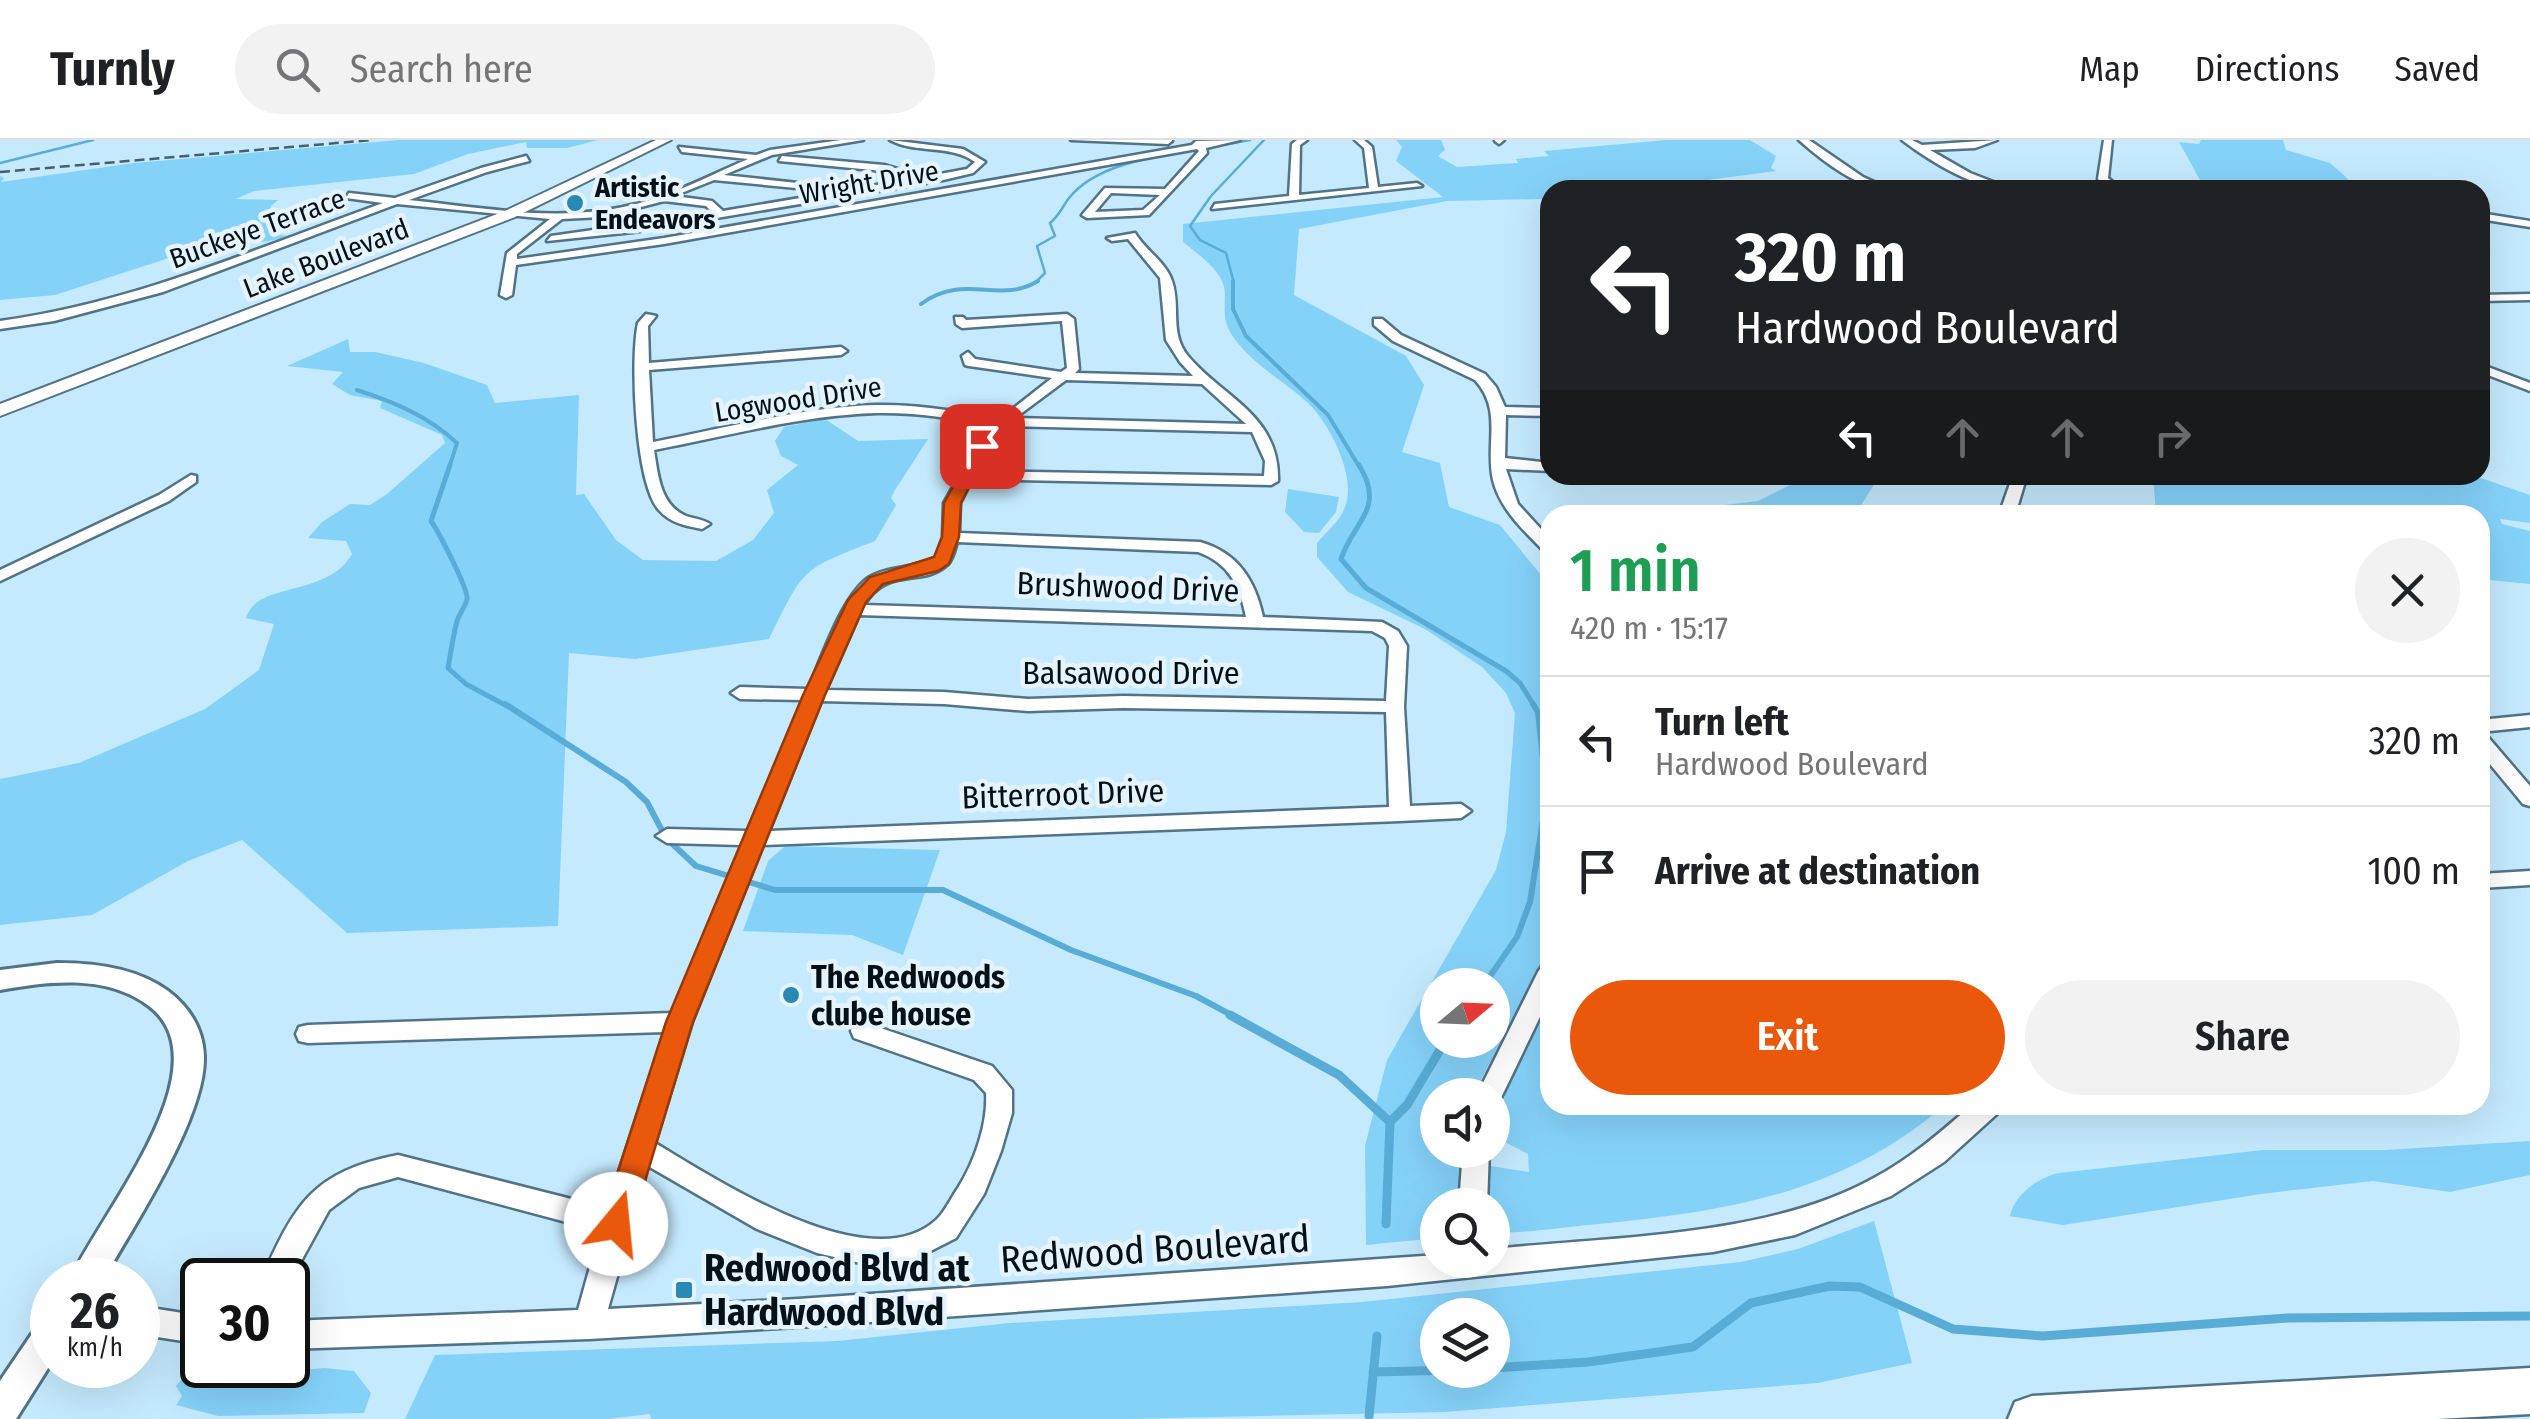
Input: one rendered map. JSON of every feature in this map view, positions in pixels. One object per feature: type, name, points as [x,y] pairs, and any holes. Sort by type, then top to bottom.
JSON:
[{"type":"main road","name":"Lake Boulevard","points":[[0,410],[510,214],[665,140]]},
{"type":"main road","points":[[2032,1419],[2530,1391]]},
{"type":"street","points":[[350,196],[559,218],[602,214],[663,198],[759,157],[859,140]]},
{"type":"street","points":[[551,239],[923,180],[970,171],[981,160],[966,152],[912,147],[894,140]]},
{"type":"street","points":[[1075,140],[1182,140],[1200,146],[1202,153],[1168,192],[1146,212],[1087,215],[1108,190],[1168,192]]},
{"type":"street","name":"Wright Drive","points":[[509,264],[1236,140]]},
{"type":"street","points":[[1294,199],[1296,146],[1302,140]]},
{"type":"street","points":[[1359,140],[1368,147],[1374,190]]},
{"type":"street","points":[[1803,140],[1862,180]]},
{"type":"street","points":[[1906,140],[1981,180]]},
{"type":"street","points":[[1921,148],[1975,145],[1992,140]]},
{"type":"street","points":[[2105,180],[2108,140]]},
{"type":"street","points":[[709,152],[729,144]]},
{"type":"street","points":[[682,150],[884,168],[923,180]]},
{"type":"street","name":"Buckeye Terrace","points":[[0,326],[100,308],[402,199],[526,159]]},
{"type":"street","points":[[710,176],[822,188],[835,194]]},
{"type":"street","points":[[1215,207],[1417,186]]},
{"type":"street","points":[[663,198],[709,203],[720,214]]},
{"type":"street","points":[[602,214],[608,232]]},
{"type":"street","points":[[506,294],[509,264],[516,248],[559,218]]},
{"type":"street","points":[[2490,218],[2530,224]]},
{"type":"street","points":[[969,475],[1272,481],[1274,466],[1255,428],[1237,405],[1183,358],[1171,335],[1164,276],[1138,250],[1132,235],[1112,238]]},
{"type":"street","points":[[2490,298],[2530,297]]},
{"type":"street","points":[[650,316],[642,326],[651,479],[662,504],[682,520],[702,524]]},
{"type":"street","points":[[589,1325],[639,1147],[680,1022],[814,695],[862,592],[876,580],[938,564],[950,537],[952,503],[987,439],[1002,422],[1068,376],[1074,362],[1066,317],[962,324],[959,319]]},
{"type":"street","points":[[1378,322],[1397,338],[1480,377],[1497,396],[1500,464],[1508,500],[1540,537]]},
{"type":"street","points":[[644,367],[841,351]]},
{"type":"street","points":[[968,356],[969,362],[1068,376],[1208,380]]},
{"type":"street","points":[[2490,372],[2530,388]]},
{"type":"street","name":"Logwood Drive","points":[[648,447],[820,415],[876,409],[936,412],[1002,422],[1255,428]]},
{"type":"street","points":[[1500,411],[1540,412]]},
{"type":"street","points":[[1500,464],[1540,466]]},
{"type":"street","points":[[0,576],[188,482]]},
{"type":"street","points":[[950,537],[1173,544],[1217,553],[1237,568],[1249,592],[1255,621]]},
{"type":"street","points":[[1249,592],[1300,622]]},
{"type":"street","name":"Brushwood Drive","points":[[853,610],[1368,624],[1387,631],[1396,640],[1396,707]]},
{"type":"street","name":"Balsawood Drive","points":[[740,693],[1028,705],[1123,702],[1396,707]]},
{"type":"street","points":[[1396,707],[1400,814]]},
{"type":"street","points":[[2490,725],[2530,721]]},
{"type":"street","points":[[2490,752],[2530,799]]},
{"type":"street","name":"Bitterroot Drive","points":[[667,836],[756,838],[1462,811]]},
{"type":"street","points":[[2490,881],[2530,878]]},
{"type":"street","points":[[0,980],[96,972],[122,979],[163,998],[182,1021],[187,1034],[187,1091],[156,1156],[98,1258]]},
{"type":"street","points":[[1498,1078],[1540,992]]},
{"type":"street","points":[[308,1034],[680,1022]]},
{"type":"street","points":[[639,1147],[700,1184],[828,1246],[900,1251],[940,1238],[966,1204],[990,1139],[1000,1090],[983,1073],[863,1031]]},
{"type":"street","name":"Redwood Boulevard","points":[[1510,1259],[1713,1239],[1794,1223],[1842,1207],[1893,1182],[1934,1154],[1979,1115]]},
{"type":"street","points":[[287,1258],[319,1201],[336,1183],[366,1170],[398,1166],[616,1224]]},
{"type":"street","name":"Redwood Boulevard","points":[[310,1333],[589,1325],[1420,1266]]},
{"type":"street","points":[[0,1412],[30,1366]]},
{"type":"shaded area","points":[[399,140],[598,140],[567,148],[527,148],[526,142],[468,154],[414,174],[254,191],[236,199],[278,200],[270,207],[292,219],[268,233],[288,236],[212,244],[55,295],[0,300],[0,176],[4,178],[1,182],[134,163]]},
{"type":"shaded area","points":[[1396,140],[1441,140],[1445,150],[1438,156],[1457,167],[1518,163],[1516,159],[1549,156],[1544,151],[1666,140],[1750,140],[1776,156],[1771,168],[1776,171],[1708,180],[1540,180],[1540,199],[1447,201],[1299,229],[1294,295],[1406,356],[1424,385],[1402,452],[1440,463],[1449,507],[1500,525],[1540,574],[1540,968],[1510,1025],[1510,968],[1440,968],[1496,870],[1506,832],[1515,713],[1506,693],[1482,667],[1425,629],[1348,592],[1317,557],[1317,543],[1340,517],[1348,495],[1339,452],[1325,424],[1308,403],[1259,364],[1234,338],[1226,322],[1221,278],[1183,242],[1183,224],[1443,197],[1396,161],[1402,147]]},
{"type":"shaded area","points":[[2201,140],[2283,140],[2286,150],[2330,163],[2348,180],[2200,180],[2179,142],[2199,144]]},
{"type":"shaded area","points":[[348,339],[350,352],[375,352],[424,363],[487,385],[495,403],[579,395],[576,495],[584,494],[616,540],[643,560],[716,561],[753,540],[774,513],[767,490],[798,465],[781,456],[775,441],[784,427],[825,419],[858,441],[928,439],[895,490],[891,498],[896,505],[875,541],[832,558],[807,574],[790,597],[769,639],[635,659],[569,653],[558,926],[347,933],[242,840],[188,861],[92,915],[0,925],[0,779],[79,763],[205,709],[259,670],[274,624],[246,618],[252,606],[341,568],[352,554],[346,541],[308,538],[322,522],[350,504],[370,505],[387,494],[445,443],[442,435],[380,408],[382,401],[350,395],[332,384],[343,372],[287,366]]},
{"type":"shaded area","points":[[2490,481],[2530,495],[2530,523],[2500,519],[2502,524],[2530,531],[2530,584],[2490,580],[2490,505],[2155,505],[2154,485],[2490,485]]},
{"type":"shaded area","points":[[1790,485],[1874,485],[1861,505],[1725,505],[1758,501]]},
{"type":"shaded area","points":[[1288,489],[1339,497],[1336,512],[1319,533],[1304,532],[1285,512]]},
{"type":"shaded area","points":[[785,846],[940,850],[903,955],[852,935],[743,931],[768,861]]},
{"type":"shaded area","points":[[1420,1002],[1420,1058],[1493,1058],[1482,1078],[1420,1078],[1420,1168],[1460,1168],[1460,1188],[1420,1188],[1420,1240],[1366,1245],[1365,1146],[1387,1060]]},
{"type":"shaded area","points":[[1540,1018],[1540,1115],[1932,1115],[1866,1159],[1782,1193],[1647,1219],[1510,1232],[1510,1188],[1487,1188],[1490,1168],[1529,1172],[1528,1154],[1510,1145],[1510,1081]]},
{"type":"shaded area","points":[[2530,1141],[2530,1175],[2450,1192],[2373,1181],[2063,1225],[2010,1216],[2016,1201],[2028,1188],[2059,1173],[2263,1150],[2385,1150]]},
{"type":"shaded area","points":[[1874,1221],[1912,1363],[1818,1383],[1444,1412],[1127,1419],[651,1419],[650,1414],[608,1419],[405,1419],[435,1355],[837,1341],[1010,1323],[1362,1302],[1741,1262],[1798,1249]]},
{"type":"shaded area","points":[[310,1369],[354,1371],[371,1393],[364,1413],[218,1416],[176,1405],[182,1396],[176,1386],[180,1381],[180,1388],[310,1388]]},
{"type":"waterway","points":[[0,163],[93,140]]},
{"type":"waterway","points":[[1211,147],[1250,140]]},
{"type":"waterway","points":[[1234,283],[1226,253],[1200,240],[1190,226],[1211,196],[1264,140]]},
{"type":"waterway","points":[[1036,282],[1045,273],[1037,246],[1055,236],[1050,223],[1080,186],[1127,164],[1194,150]]},
{"type":"waterway","points":[[1096,168],[1123,163]]},
{"type":"waterway","points":[[1233,281],[1233,309],[1246,336],[1328,415],[1360,468]]},
{"type":"waterway","points":[[921,304],[952,290],[1009,290],[1036,282]]},
{"type":"waterway","points":[[357,390],[410,411],[446,433],[457,443],[449,467]]},
{"type":"waterway","points":[[1359,465],[1367,480],[1369,504],[1341,559],[1366,588],[1506,671],[1520,683],[1535,707]]},
{"type":"waterway","points":[[449,467],[431,521],[467,599],[457,621],[448,668],[466,684],[509,707]]},
{"type":"waterway","points":[[505,704],[626,782],[647,802],[666,838],[696,866],[775,890],[943,890],[1071,950],[1196,996],[1235,1017]]},
{"type":"waterway","points":[[1533,704],[1540,730]]},
{"type":"waterway","points":[[1496,968],[1517,937],[1530,902],[1540,839]]},
{"type":"waterway","points":[[1230,1015],[1339,1075],[1390,1122]]},
{"type":"waterway","points":[[1390,1122],[1407,1105],[1435,1058]]},
{"type":"waterway","points":[[1386,1224],[1390,1122]]},
{"type":"waterway","points":[[1510,1367],[1588,1362],[1693,1347],[1751,1303],[1830,1286],[1860,1287],[1953,1329],[2043,1336],[2287,1318],[2530,1316]]},
{"type":"waterway","points":[[1373,1372],[1377,1336]]},
{"type":"waterway","points":[[1373,1372],[1420,1371]]},
{"type":"waterway","points":[[1369,1416],[1373,1372]]},
{"type":"railway","points":[[0,172],[372,140]]},
{"type":"place","name":"Artistic Endeavors","points":[[575,203]]},
{"type":"place","name":"The Redwoods clube house","points":[[791,995]]},
{"type":"place","name":"Redwood Blvd at Hardwood Blvd","points":[[684,1290]]},
{"type":"route","points":[[616,1224],[680,1022],[814,695],[858,600],[876,580],[931,567],[942,560],[950,537],[952,503],[982,446]]}]
